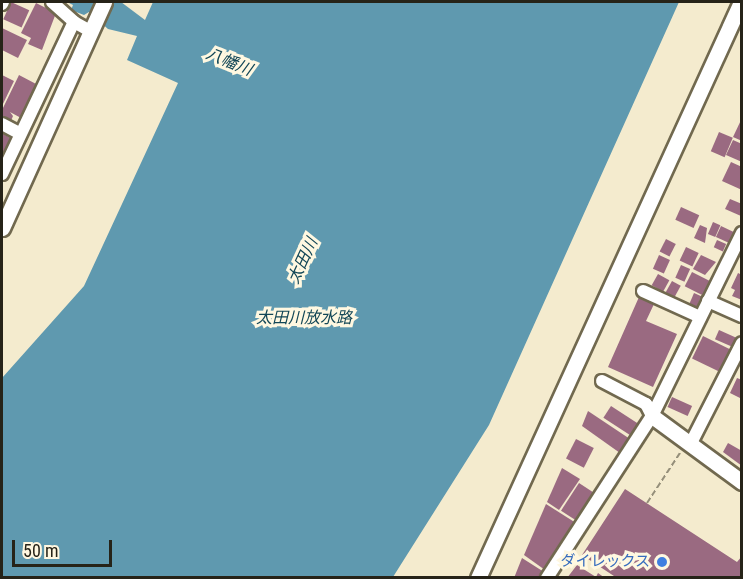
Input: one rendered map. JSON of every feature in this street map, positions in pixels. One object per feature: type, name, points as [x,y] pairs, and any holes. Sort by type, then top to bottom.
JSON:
[{"type":"street","points":[[52,2],[74,22],[92,26]]},
{"type":"street","points":[[2,228],[104,2]]},
{"type":"street","points":[[478,578],[741,2]]},
{"type":"street","points":[[2,174],[19,133],[74,22]]},
{"type":"street","points":[[2,124],[19,133]]},
{"type":"street","points":[[547,578],[652,416],[741,232]]},
{"type":"street","points":[[643,291],[700,317]]},
{"type":"street","points":[[708,301],[741,316]]},
{"type":"street","points":[[687,446],[741,344]]},
{"type":"street","points":[[602,381],[646,404],[652,416],[687,446],[741,482]]},
{"type":"street","points":[[487,578],[508,509]]},
{"type":"path","points":[[647,503],[687,446]]},
{"type":"water","name":"太田川放水路","points":[[67,2],[121,2],[145,20],[153,2],[679,2],[489,425],[393,577],[2,578],[2,378],[84,286],[178,83],[127,60],[137,36],[108,29],[89,12],[84,15],[71,10],[73,5]]},
{"type":"building","points":[[11,2],[29,10],[22,27],[3,19]]},
{"type":"building","points":[[36,3],[56,13],[42,50],[28,44],[31,38],[21,33]]},
{"type":"building","points":[[2,28],[27,40],[18,58],[2,50]]},
{"type":"building","points":[[2,75],[14,81],[2,106]]},
{"type":"building","points":[[19,75],[38,85],[21,118],[10,112],[13,116],[11,121],[2,116],[2,110]]},
{"type":"building","points":[[742,118],[742,141],[733,137]]},
{"type":"building","points":[[719,132],[733,138],[725,157],[711,151]]},
{"type":"building","points":[[2,133],[10,138],[2,159]]},
{"type":"building","points":[[733,140],[742,144],[742,162],[726,155]]},
{"type":"building","points":[[731,162],[742,167],[742,190],[722,181]]},
{"type":"building","points":[[730,199],[742,204],[741,216],[725,209]]},
{"type":"building","points":[[681,207],[699,215],[694,228],[675,220]]},
{"type":"building","points":[[713,222],[720,225],[715,237],[708,234]]},
{"type":"building","points":[[700,225],[707,228],[705,243],[694,238]]},
{"type":"building","points":[[721,226],[734,232],[729,243],[716,237]]},
{"type":"building","points":[[666,239],[676,244],[669,256],[660,251]]},
{"type":"building","points":[[717,240],[726,244],[723,251],[714,247]]},
{"type":"building","points":[[686,247],[699,253],[692,267],[680,261]]},
{"type":"building","points":[[659,255],[670,260],[664,274],[653,269]]},
{"type":"building","points":[[701,255],[716,262],[705,275],[693,269]]},
{"type":"building","points":[[681,265],[690,269],[684,282],[675,278]]},
{"type":"building","points":[[692,272],[710,281],[703,295],[685,286]]},
{"type":"building","points":[[738,273],[742,275],[742,300],[732,296],[735,290],[731,288]]},
{"type":"building","points":[[658,274],[669,280],[663,292],[652,285]]},
{"type":"building","points":[[672,281],[681,286],[674,297],[666,292]]},
{"type":"building","points":[[694,293],[701,296],[697,307],[689,304]]},
{"type":"building","points":[[639,297],[654,304],[646,321],[677,334],[653,387],[608,367]]},
{"type":"building","points":[[719,330],[739,339],[735,348],[715,339]]},
{"type":"building","points":[[703,336],[730,349],[719,372],[692,358]]},
{"type":"building","points":[[737,378],[742,380],[742,399],[730,393]]},
{"type":"building","points":[[672,397],[692,406],[688,416],[668,407]]},
{"type":"building","points":[[611,406],[639,424],[631,436],[603,418]]},
{"type":"building","points":[[588,411],[630,439],[620,453],[582,426]]},
{"type":"building","points":[[576,439],[594,448],[584,468],[566,459]]},
{"type":"building","points":[[728,443],[742,451],[742,466],[723,452]]},
{"type":"building","points":[[562,468],[580,479],[559,510],[547,502]]},
{"type":"building","points":[[579,483],[596,494],[578,522],[561,511]]},
{"type":"building","points":[[625,489],[737,562],[742,556],[742,578],[617,578],[582,555]]},
{"type":"building","points":[[546,504],[576,523],[545,570],[524,555]]},
{"type":"building","points":[[522,558],[544,572],[540,578],[514,578]]},
{"type":"building","points":[[577,565],[596,577],[598,573],[605,578],[567,578]]},
{"type":"place","name":"ダイレックス","points":[[662,562]]},
{"type":"water label","name":"八幡川","points":[[229,62]]},
{"type":"water label","name":"太田川","points":[[303,261]]}]
